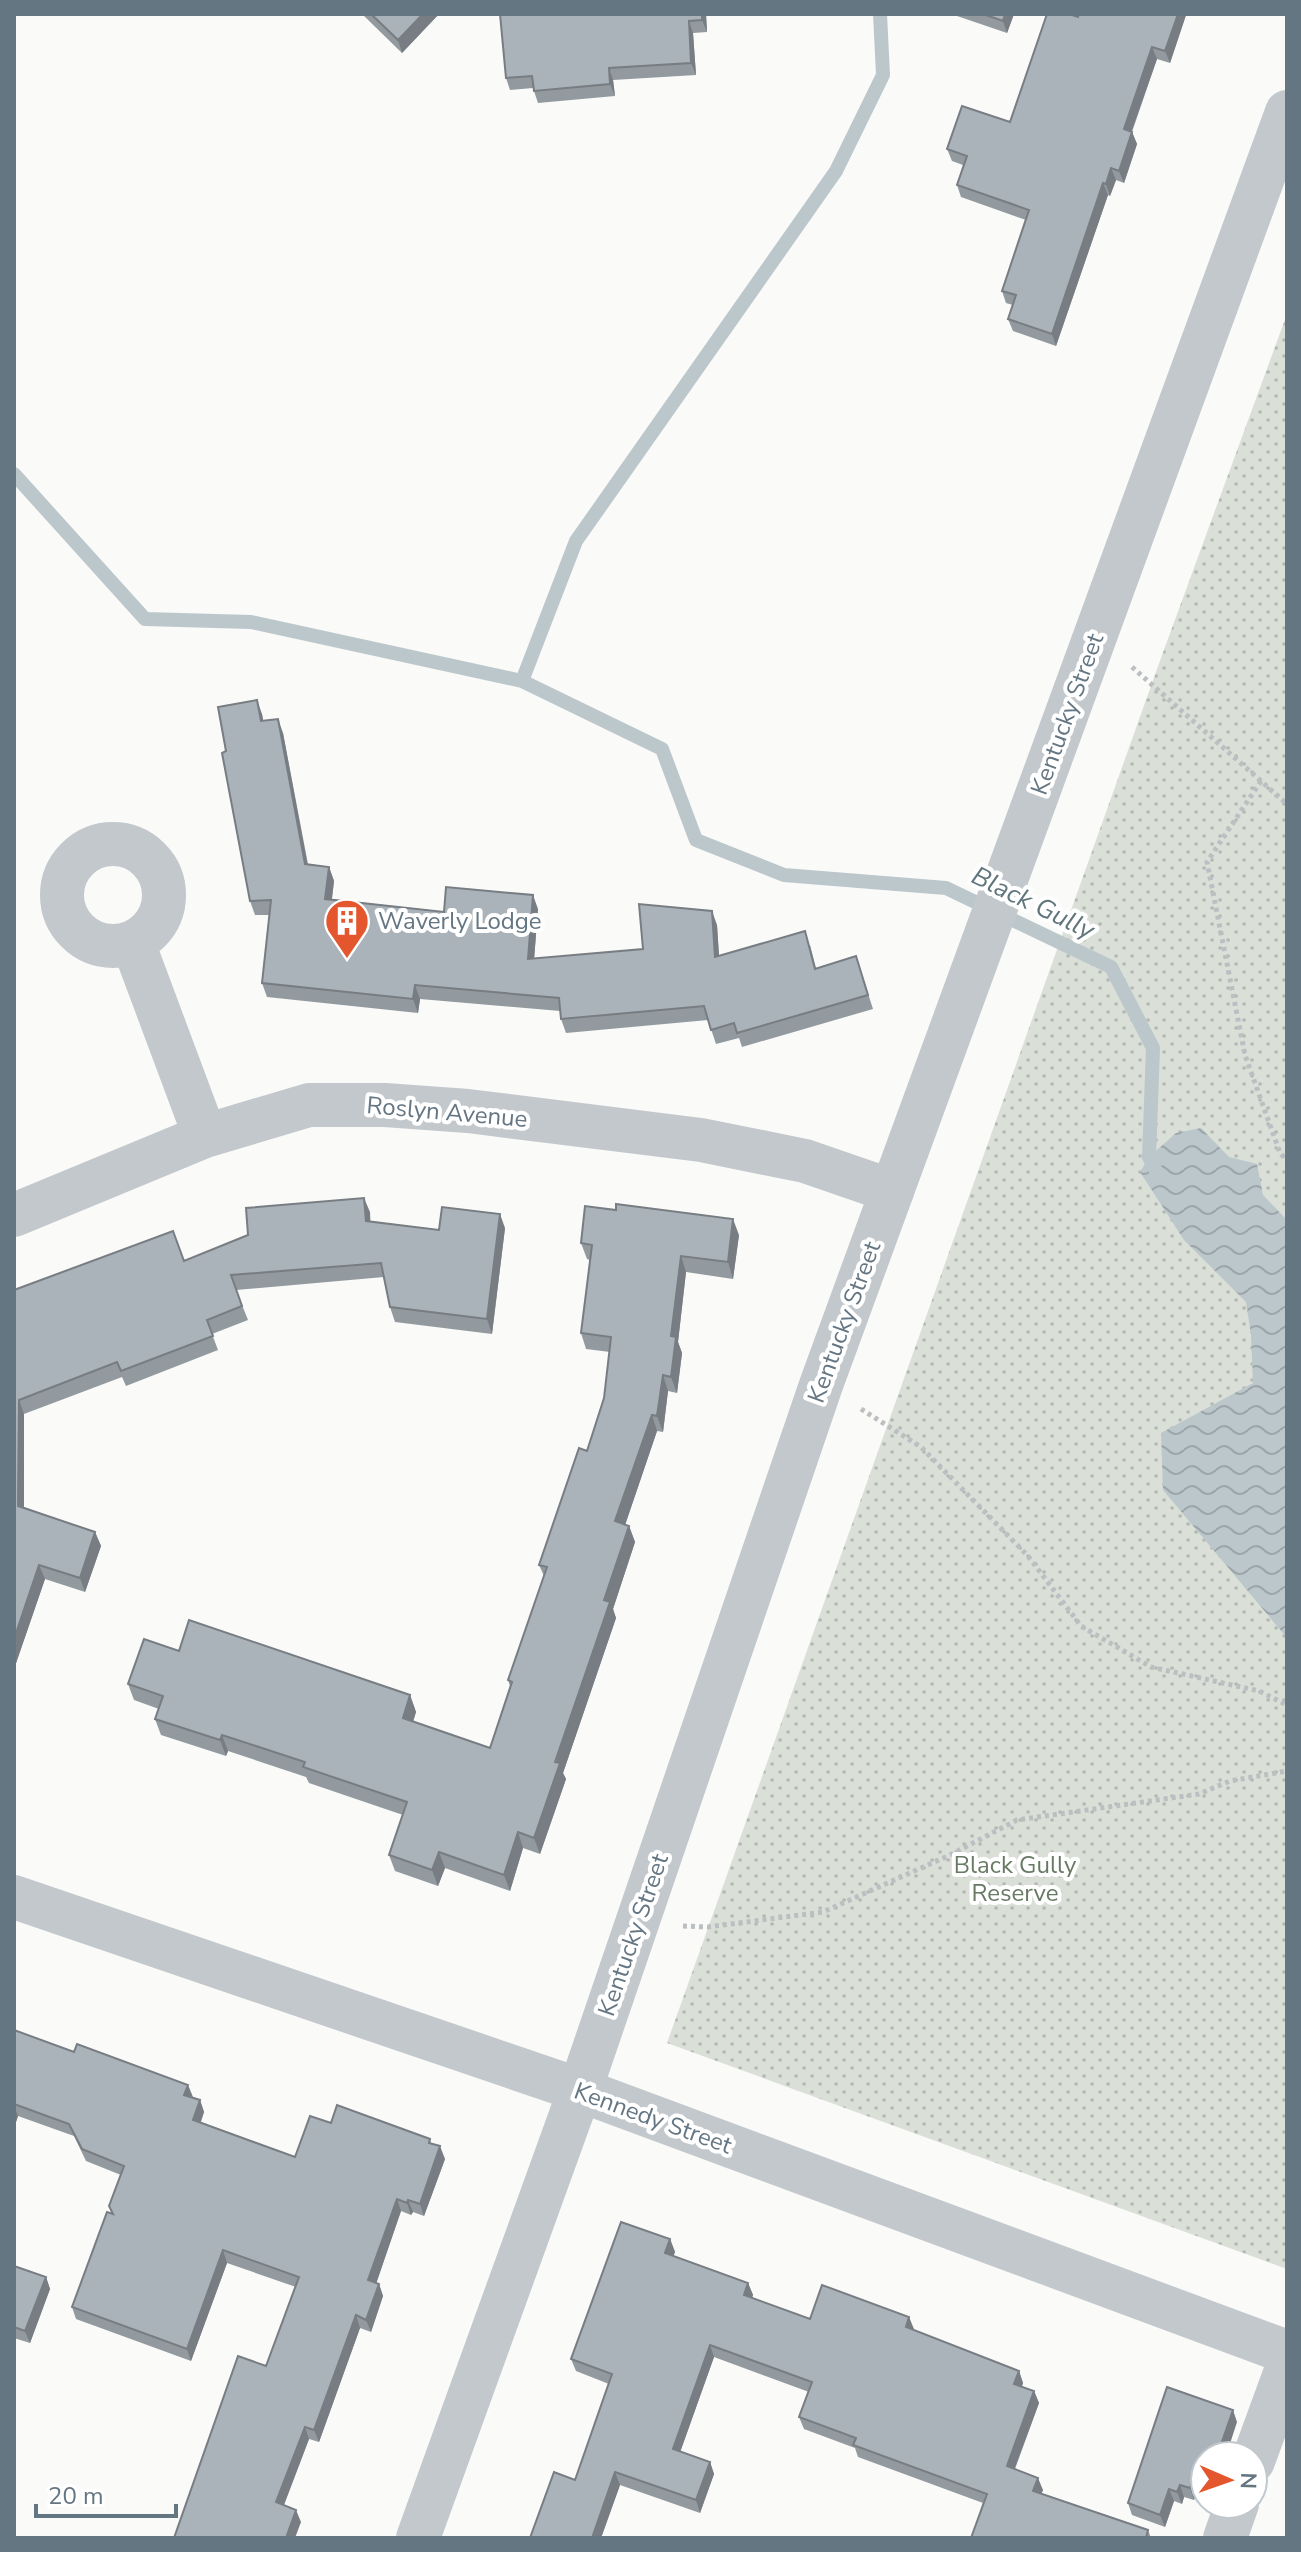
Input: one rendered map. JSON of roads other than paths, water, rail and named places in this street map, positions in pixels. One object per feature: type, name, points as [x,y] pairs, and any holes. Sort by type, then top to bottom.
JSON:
[{"type":"street","name":"Kentucky Street","points":[[418,2538],[580,2090],[821,1385],[1287,112]]},
{"type":"street","points":[[133,943],[205,1136]]},
{"type":"street","name":"Roslyn Avenue","points":[[14,1215],[205,1136],[309,1105],[385,1105],[468,1111],[716,1143],[805,1161],[892,1191]]},
{"type":"street","name":"Kennedy Street","points":[[14,1897],[580,2090],[1287,2352]]},
{"type":"street","points":[[1261,2440],[1287,2368]]},
{"type":"water","points":[[1201,1128],[1229,1157],[1257,1164],[1263,1195],[1287,1220],[1287,1638],[1163,1490],[1161,1433],[1253,1383],[1246,1302],[1184,1240],[1140,1172],[1149,1157],[1176,1133]]},
{"type":"waterway","points":[[522,681],[576,541],[836,171],[883,75],[880,14]]},
{"type":"waterway","name":"Black Gully","points":[[14,474],[145,619],[251,622],[522,681],[662,749],[696,840],[784,875],[946,888],[1111,967],[1153,1048],[1149,1157],[1158,1175]]},
{"type":"place","name":"Waverly Lodge","points":[[347,960]]},
{"type":"park label","name":"Black Gully Reserve","points":[[1015,1879]]}]
